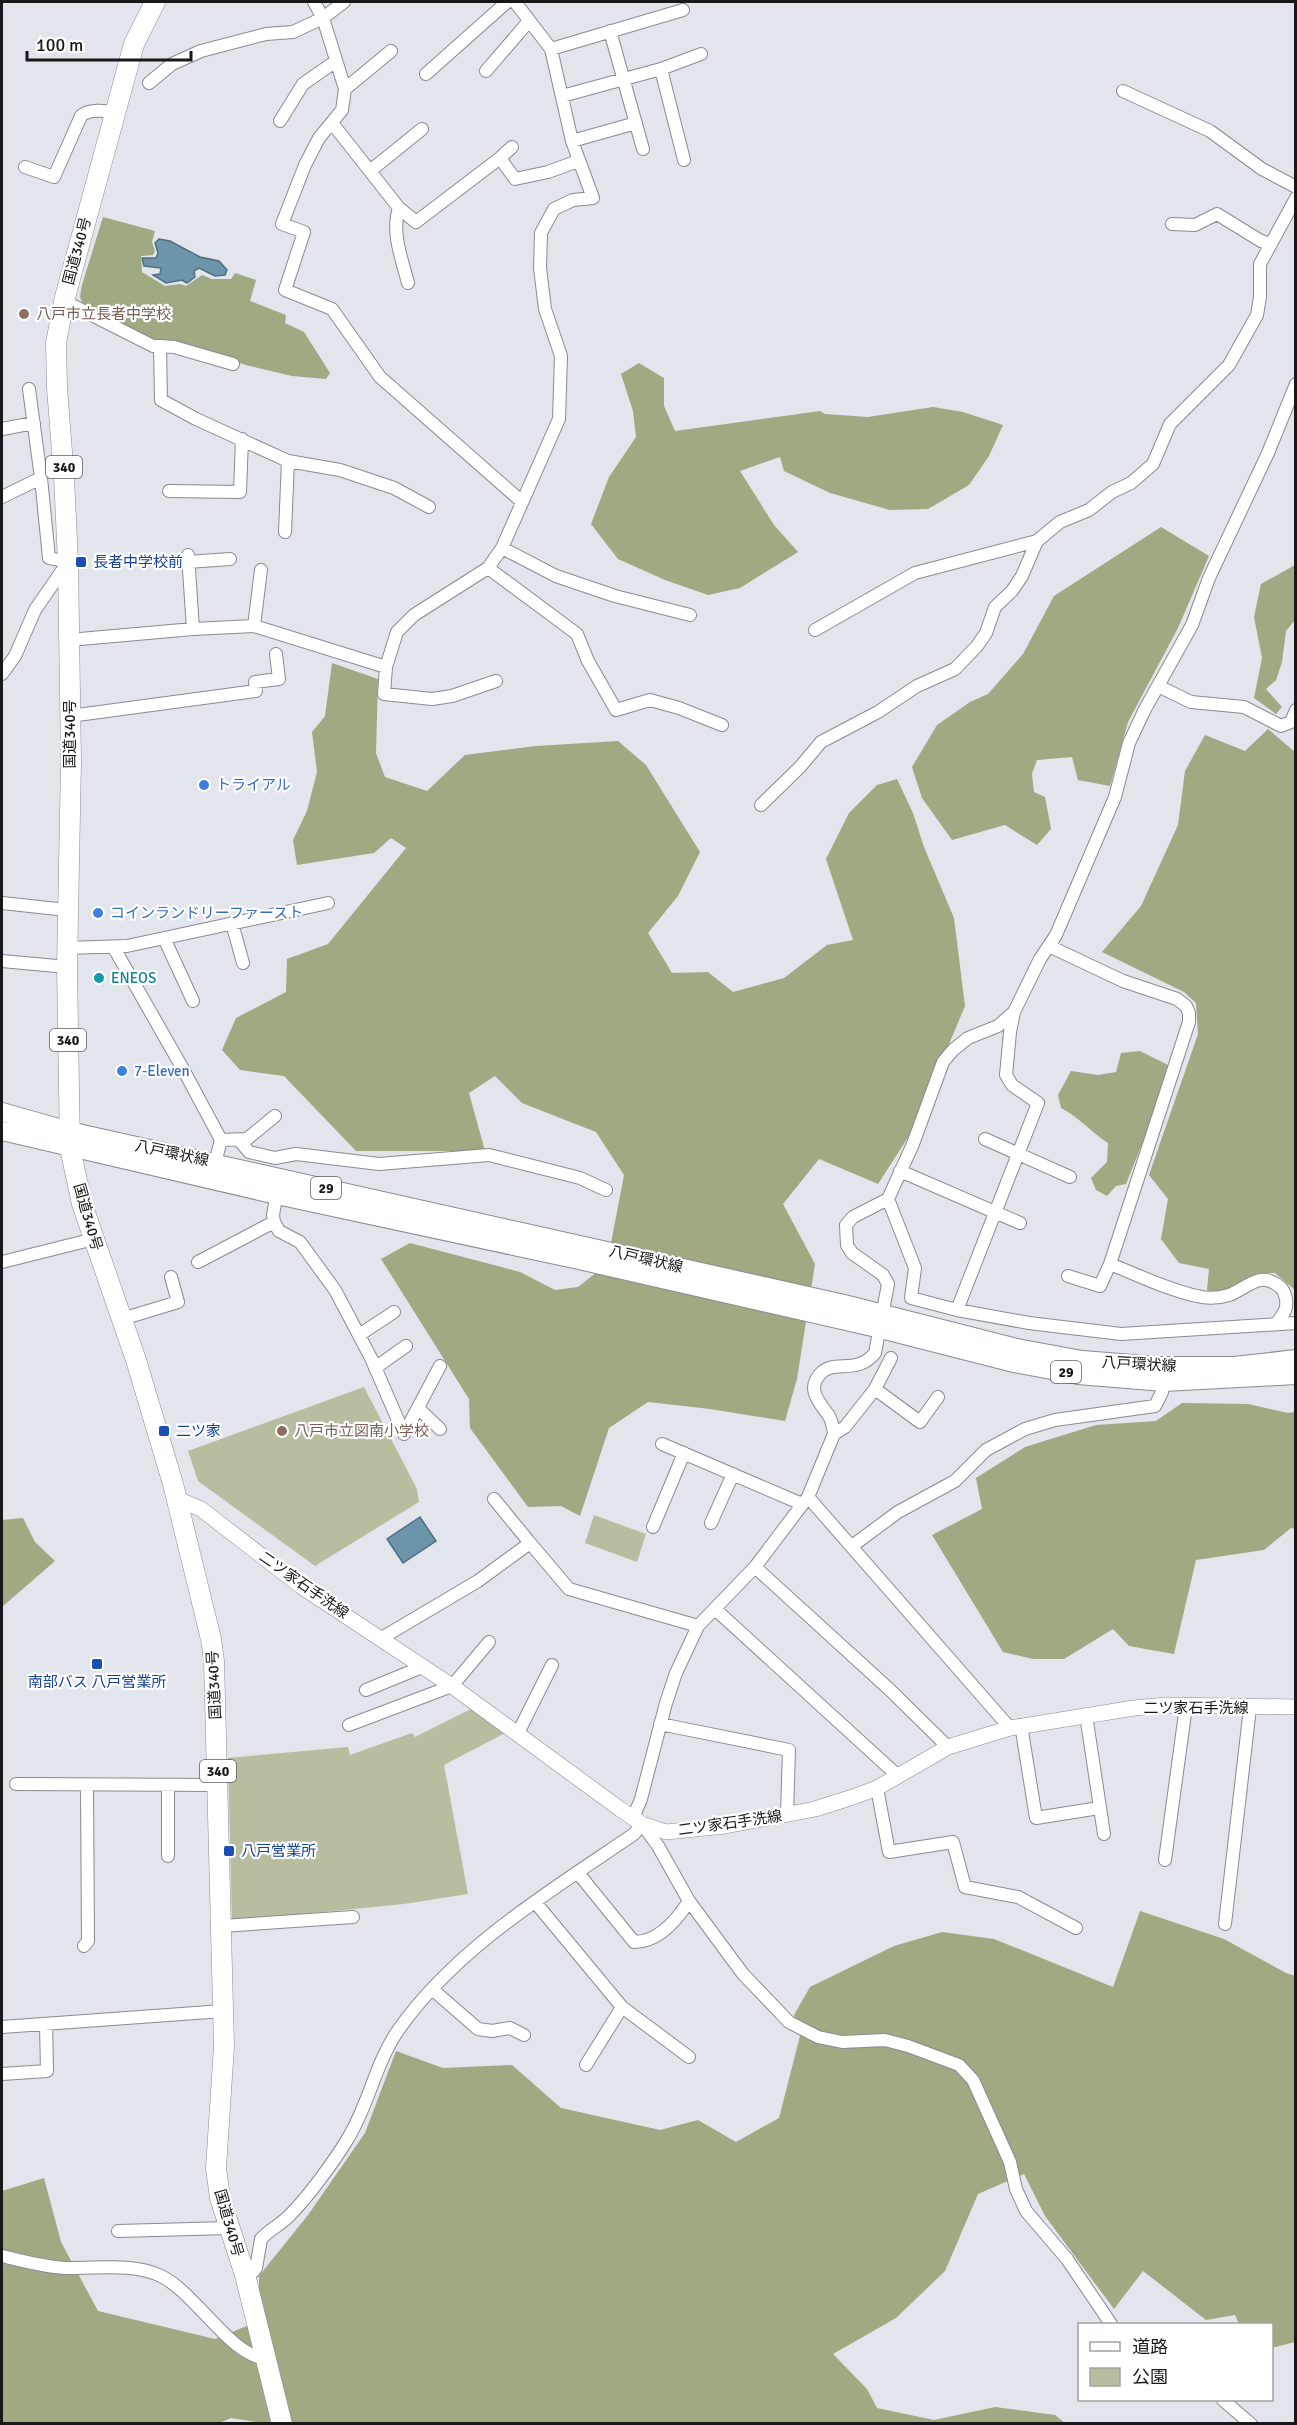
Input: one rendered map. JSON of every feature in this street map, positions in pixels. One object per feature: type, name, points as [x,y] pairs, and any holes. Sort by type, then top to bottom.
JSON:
[{"type":"highway","name":"国道340号","points":[[155,2],[134,44],[64,301],[56,343],[68,561],[70,716],[67,958],[70,1139],[82,1204],[136,1360],[177,1499],[211,1639],[218,1785],[224,2046],[216,2168],[220,2198],[245,2275],[282,2424]]},
{"type":"main road","name":"八戸環状線","points":[[2,1112],[70,1139],[882,1321],[1017,1348],[1082,1360],[1159,1366],[1234,1366],[1296,1359]]},
{"type":"main road","name":"八戸環状線","points":[[2,1131],[70,1139],[215,1163],[278,1186]]},
{"type":"main road","name":"八戸環状線","points":[[882,1321],[1014,1363],[1078,1375],[1164,1382],[1242,1380],[1296,1375]]},
{"type":"street","points":[[314,2],[323,18],[345,89],[342,110],[319,138],[305,165],[282,224],[304,232],[285,290],[332,309],[380,377],[521,501]]},
{"type":"street","points":[[149,83],[172,64],[201,51],[266,34],[292,32],[323,18],[344,2]]},
{"type":"street","points":[[426,74],[507,2]]},
{"type":"street","points":[[495,681],[452,696],[432,699],[384,694],[386,667],[397,632],[414,615],[488,568],[502,548],[559,419],[561,356],[546,309],[540,268],[541,233],[554,209],[573,200],[592,198],[572,141],[551,50],[515,2]]},
{"type":"street","points":[[551,50],[683,10]]},
{"type":"street","points":[[486,71],[529,21]]},
{"type":"street","points":[[610,32],[643,150]]},
{"type":"street","points":[[345,89],[391,51]]},
{"type":"street","points":[[561,96],[625,80],[701,54]]},
{"type":"street","points":[[280,121],[303,84],[336,61]]},
{"type":"street","points":[[661,69],[684,160]]},
{"type":"street","points":[[1123,91],[1210,131],[1262,170],[1296,187]]},
{"type":"street","points":[[25,167],[54,177],[84,112],[115,113]]},
{"type":"street","points":[[332,123],[399,208],[416,222],[512,147]]},
{"type":"street","points":[[572,141],[636,123]]},
{"type":"street","points":[[370,171],[422,129]]},
{"type":"street","points":[[500,158],[515,179],[548,172],[578,161]]},
{"type":"street","points":[[815,630],[915,573],[1037,541],[1060,522],[1089,510],[1112,492],[1131,483],[1153,464],[1170,424],[1229,364],[1257,315],[1260,297],[1260,264],[1296,198]]},
{"type":"street","points":[[399,208],[395,220],[396,236],[408,283]]},
{"type":"street","points":[[1173,224],[1195,225],[1217,214],[1261,241],[1270,244]]},
{"type":"street","points":[[64,301],[153,346],[174,347],[233,364]]},
{"type":"street","points":[[160,346],[161,400],[196,419],[288,460],[340,470],[394,488],[429,507]]},
{"type":"street","points":[[957,1310],[1038,1103],[1012,1085],[1006,1075],[1014,1012],[1056,935],[1102,832],[1115,797],[1129,743],[1192,625],[1209,578],[1268,453],[1296,384]]},
{"type":"street","points":[[2,674],[15,656],[35,610],[68,561],[49,558],[29,389]]},
{"type":"street","points":[[2,429],[34,423]]},
{"type":"street","points":[[169,491],[240,492],[242,440]]},
{"type":"street","points":[[285,532],[288,460]]},
{"type":"street","points":[[2,496],[41,478]]},
{"type":"street","points":[[761,805],[800,767],[821,742],[878,712],[917,686],[954,669],[977,646],[986,633],[995,607],[1012,591],[1022,576],[1037,541]]},
{"type":"street","points":[[502,548],[556,576],[615,596],[690,615]]},
{"type":"street","points":[[192,629],[188,559],[230,559]]},
{"type":"street","points":[[488,568],[577,634],[588,661],[616,710],[650,700],[679,708],[722,725]]},
{"type":"street","points":[[254,626],[261,570]]},
{"type":"street","points":[[69,640],[254,626],[386,667]]},
{"type":"street","points":[[70,716],[256,691],[255,682],[279,679],[276,654]]},
{"type":"street","points":[[1158,686],[1191,702],[1244,707],[1281,726],[1291,722],[1296,710]]},
{"type":"street","points":[[2,903],[67,910]]},
{"type":"street","points":[[2,960],[67,958],[328,903]]},
{"type":"street","points":[[232,923],[243,963]]},
{"type":"street","points":[[164,938],[193,1001]]},
{"type":"street","points":[[1048,946],[1123,981],[1178,999],[1186,1006],[1189,1013],[1189,1022],[1110,1264],[1100,1286],[1068,1276]]},
{"type":"street","points":[[114,948],[183,1069],[220,1140],[215,1163]]},
{"type":"street","points":[[834,1434],[830,1417],[816,1401],[814,1388],[820,1374],[831,1367],[857,1366],[867,1362],[875,1353],[888,1284],[883,1275],[852,1253],[847,1245],[846,1225],[853,1217],[888,1198],[943,1062],[968,1038],[998,1026],[1014,1012]]},
{"type":"street","points":[[220,1140],[250,1138],[275,1116]]},
{"type":"street","points":[[985,1139],[1070,1177]]},
{"type":"street","points":[[239,1140],[249,1152],[275,1158],[296,1154],[379,1164],[489,1155],[580,1178],[593,1182],[606,1190]]},
{"type":"street","points":[[900,1171],[1020,1223]]},
{"type":"street","points":[[278,1186],[274,1222],[279,1231],[300,1242],[334,1290],[359,1335],[404,1434],[440,1366]]},
{"type":"street","points":[[888,1198],[915,1268],[911,1298],[957,1310],[1029,1323],[1121,1334],[1296,1323]]},
{"type":"street","points":[[198,1262],[274,1222]]},
{"type":"street","points":[[2,1262],[94,1239]]},
{"type":"street","points":[[1110,1264],[1196,1296],[1212,1298],[1231,1294],[1247,1284],[1260,1280],[1274,1282],[1283,1289],[1287,1302],[1285,1313],[1276,1324]]},
{"type":"street","points":[[122,1319],[178,1302],[171,1277]]},
{"type":"street","points":[[359,1335],[394,1312]]},
{"type":"street","points":[[375,1368],[406,1346]]},
{"type":"street","points":[[245,2275],[254,2271],[261,2239],[294,2210],[347,2140],[358,2120],[389,2046],[400,2028],[432,1989],[453,1967],[535,1902],[634,1834],[640,1799],[660,1724],[676,1673],[698,1626],[755,1567],[805,1501],[834,1434],[845,1427],[875,1389],[891,1358]]},
{"type":"street","points":[[852,1546],[898,1512],[955,1481],[986,1450],[1025,1429],[1055,1420],[1155,1406],[1164,1382]]},
{"type":"street","points":[[875,1389],[920,1422],[938,1397]]},
{"type":"street","points":[[418,1408],[440,1430]]},
{"type":"street","points":[[662,1444],[805,1501],[852,1546],[924,1632],[1016,1727],[1036,1818],[1100,1808]]},
{"type":"street","points":[[653,1527],[684,1453]]},
{"type":"street","points":[[711,1523],[733,1474]]},
{"type":"street","name":"二ツ家石手洗線","points":[[177,1499],[201,1509],[302,1587],[452,1686],[637,1821],[666,1832],[726,1826],[787,1815],[834,1803],[877,1788],[948,1747],[1016,1727],[1134,1708],[1296,1707]]},
{"type":"street","points":[[494,1499],[569,1589],[698,1626]]},
{"type":"street","points":[[380,1639],[478,1581],[530,1544]]},
{"type":"street","points":[[755,1567],[889,1689],[948,1747]]},
{"type":"street","points":[[714,1609],[897,1775]]},
{"type":"street","points":[[349,1725],[452,1686],[489,1642]]},
{"type":"street","points":[[518,1733],[552,1665]]},
{"type":"street","points":[[366,1690],[422,1667]]},
{"type":"street","points":[[1165,1860],[1186,1706]]},
{"type":"street","points":[[1225,1924],[1250,1708]]},
{"type":"street","points":[[1086,1715],[1104,1834]]},
{"type":"street","points":[[660,1724],[789,1750],[787,1815]]},
{"type":"street","points":[[16,1784],[218,1785]]},
{"type":"street","points":[[84,1946],[88,1941],[87,1785]]},
{"type":"street","points":[[168,1785],[168,1856]]},
{"type":"street","points":[[877,1788],[889,1852],[953,1842],[965,1887],[1018,1897],[1076,1928]]},
{"type":"street","points":[[637,1821],[658,1846],[689,1901],[743,1974],[789,2022],[818,2037],[842,2042],[885,2040],[908,2046],[959,2065],[966,2072],[980,2091],[1010,2162],[1016,2189],[1026,2211],[1067,2259],[1110,2323]]},
{"type":"street","points":[[578,1873],[634,1942],[651,1939],[678,1918],[689,1901]]},
{"type":"street","points":[[535,1902],[622,2007],[689,2058]]},
{"type":"street","points":[[222,1926],[353,1917]]},
{"type":"street","points":[[432,1989],[469,2024],[478,2029],[492,2031],[510,2028],[524,2035]]},
{"type":"street","points":[[586,2065],[622,2007]]},
{"type":"street","points":[[2,2027],[223,2011]]},
{"type":"street","points":[[2,2074],[47,2071],[46,2024]]},
{"type":"street","points":[[118,2231],[228,2228]]},
{"type":"street","points":[[2,2256],[62,2268],[135,2268],[149,2271],[178,2286],[241,2349],[256,2358],[267,2359]]},
{"type":"street","points":[[1224,2401],[1245,2416],[1251,2424]]},
{"type":"green space","points":[[103,217],[155,231],[152,242],[155,251],[153,255],[141,256],[142,272],[165,286],[180,284],[186,286],[202,275],[212,279],[231,279],[235,273],[256,280],[250,301],[286,315],[285,323],[304,332],[330,373],[326,379],[292,376],[152,340],[83,305],[80,297],[82,285]]},
{"type":"green space","points":[[639,363],[664,378],[664,406],[675,431],[820,411],[825,414],[868,417],[933,407],[963,412],[1003,425],[989,456],[969,485],[928,509],[890,510],[830,493],[784,471],[780,457],[740,471],[774,525],[798,552],[740,588],[708,595],[665,580],[618,559],[591,524],[609,477],[636,437],[633,411],[621,374]]},
{"type":"green space","points":[[1161,527],[1209,556],[1178,628],[1128,722],[1110,786],[1078,780],[1072,757],[1037,760],[1032,774],[1034,792],[1045,797],[1051,829],[1037,845],[1005,825],[952,840],[922,798],[912,767],[937,725],[970,702],[988,694],[1023,654],[1054,596]]},
{"type":"green space","points":[[1295,565],[1295,620],[1286,631],[1282,662],[1276,680],[1266,689],[1282,707],[1276,714],[1254,698],[1262,658],[1254,617],[1261,584]]},
{"type":"green space","points":[[332,663],[378,679],[376,753],[385,777],[427,791],[465,755],[536,746],[618,741],[646,765],[700,852],[678,896],[648,933],[672,973],[708,972],[733,992],[784,978],[827,945],[853,940],[826,859],[849,813],[877,785],[897,779],[913,813],[924,847],[954,918],[965,1006],[914,1128],[878,1184],[819,1159],[783,1204],[815,1264],[797,1379],[785,1421],[648,1402],[609,1428],[580,1516],[561,1506],[528,1507],[470,1428],[469,1399],[381,1259],[410,1243],[520,1272],[555,1290],[578,1287],[607,1264],[624,1175],[596,1132],[522,1103],[495,1076],[469,1093],[485,1151],[356,1151],[284,1076],[240,1070],[222,1050],[236,1018],[286,992],[287,959],[328,944],[406,848],[391,838],[374,853],[297,865],[293,840],[307,811],[317,772],[312,732],[325,716]]},
{"type":"green space","points":[[1268,729],[1295,752],[1295,1290],[1275,1273],[1258,1273],[1220,1294],[1207,1290],[1209,1269],[1179,1263],[1161,1239],[1168,1199],[1149,1175],[1198,1034],[1196,1003],[1184,992],[1102,952],[1141,906],[1178,825],[1185,771],[1205,735],[1245,751]]},
{"type":"green space","points":[[1140,1051],[1168,1065],[1152,1119],[1126,1184],[1116,1186],[1107,1196],[1096,1190],[1091,1178],[1107,1162],[1108,1143],[1061,1108],[1058,1095],[1071,1071],[1098,1075],[1116,1072],[1121,1053]]},
{"type":"green space","points":[[364,1387],[417,1489],[419,1502],[315,1566],[198,1481],[188,1451]]},
{"type":"green space","points":[[1182,1403],[1248,1404],[1288,1413],[1295,1412],[1295,1529],[1291,1528],[1264,1550],[1196,1560],[1174,1654],[1129,1646],[1113,1629],[1064,1659],[1033,1659],[1003,1652],[932,1535],[982,1509],[976,1478],[1025,1447],[1096,1425],[1156,1421]]},
{"type":"green space","points":[[594,1515],[646,1534],[637,1562],[585,1543]]},
{"type":"green space","points":[[23,1518],[35,1542],[55,1561],[2,1607],[2,1520]]},
{"type":"green space","points":[[473,1708],[507,1732],[444,1765],[468,1894],[404,1904],[232,1921],[228,1758],[348,1747],[350,1755],[412,1733],[415,1737]]},
{"type":"green space","points":[[1140,1911],[1224,1939],[1295,1976],[1295,2342],[1273,2348],[1273,2323],[1239,2323],[1235,2315],[1206,2320],[1143,2271],[1114,2309],[1045,2216],[1024,2174],[978,2194],[945,2271],[896,2318],[833,2354],[867,2389],[877,2408],[934,2420],[995,2407],[1055,2415],[1065,2423],[269,2424],[231,2418],[217,2424],[2,2424],[2,2191],[44,2178],[61,2242],[98,2311],[215,2339],[259,2321],[259,2276],[308,2215],[365,2133],[396,2051],[443,2068],[512,2065],[561,2108],[660,2130],[698,2120],[736,2142],[779,2118],[800,2036],[794,2015],[810,1987],[894,1946],[942,1932],[994,1939],[1113,1987]]},
{"type":"water","points":[[159,239],[170,241],[200,257],[219,261],[227,270],[225,275],[215,276],[199,268],[194,271],[195,277],[187,283],[182,280],[166,283],[153,275],[160,274],[161,268],[144,266],[142,258],[156,258],[158,253],[155,243]]},
{"type":"water","points":[[420,1517],[436,1541],[403,1563],[387,1539]]},
{"type":"place","name":"八戸市立長者中学校","points":[[24,314]]},
{"type":"place","name":"長者中学校前","points":[[81,562]]},
{"type":"place","name":"トライアル","points":[[204,785]]},
{"type":"place","name":"コインランドリーファースト","points":[[98,913]]},
{"type":"place","name":"ENEOS","points":[[99,978]]},
{"type":"place","name":"7-Eleven","points":[[122,1071]]},
{"type":"place","name":"二ツ家","points":[[164,1431]]},
{"type":"place","name":"八戸市立図南小学校","points":[[282,1431]]},
{"type":"place","name":"南部バス 八戸営業所","points":[[97,1664]]},
{"type":"place","name":"八戸営業所","points":[[229,1851]]}]
